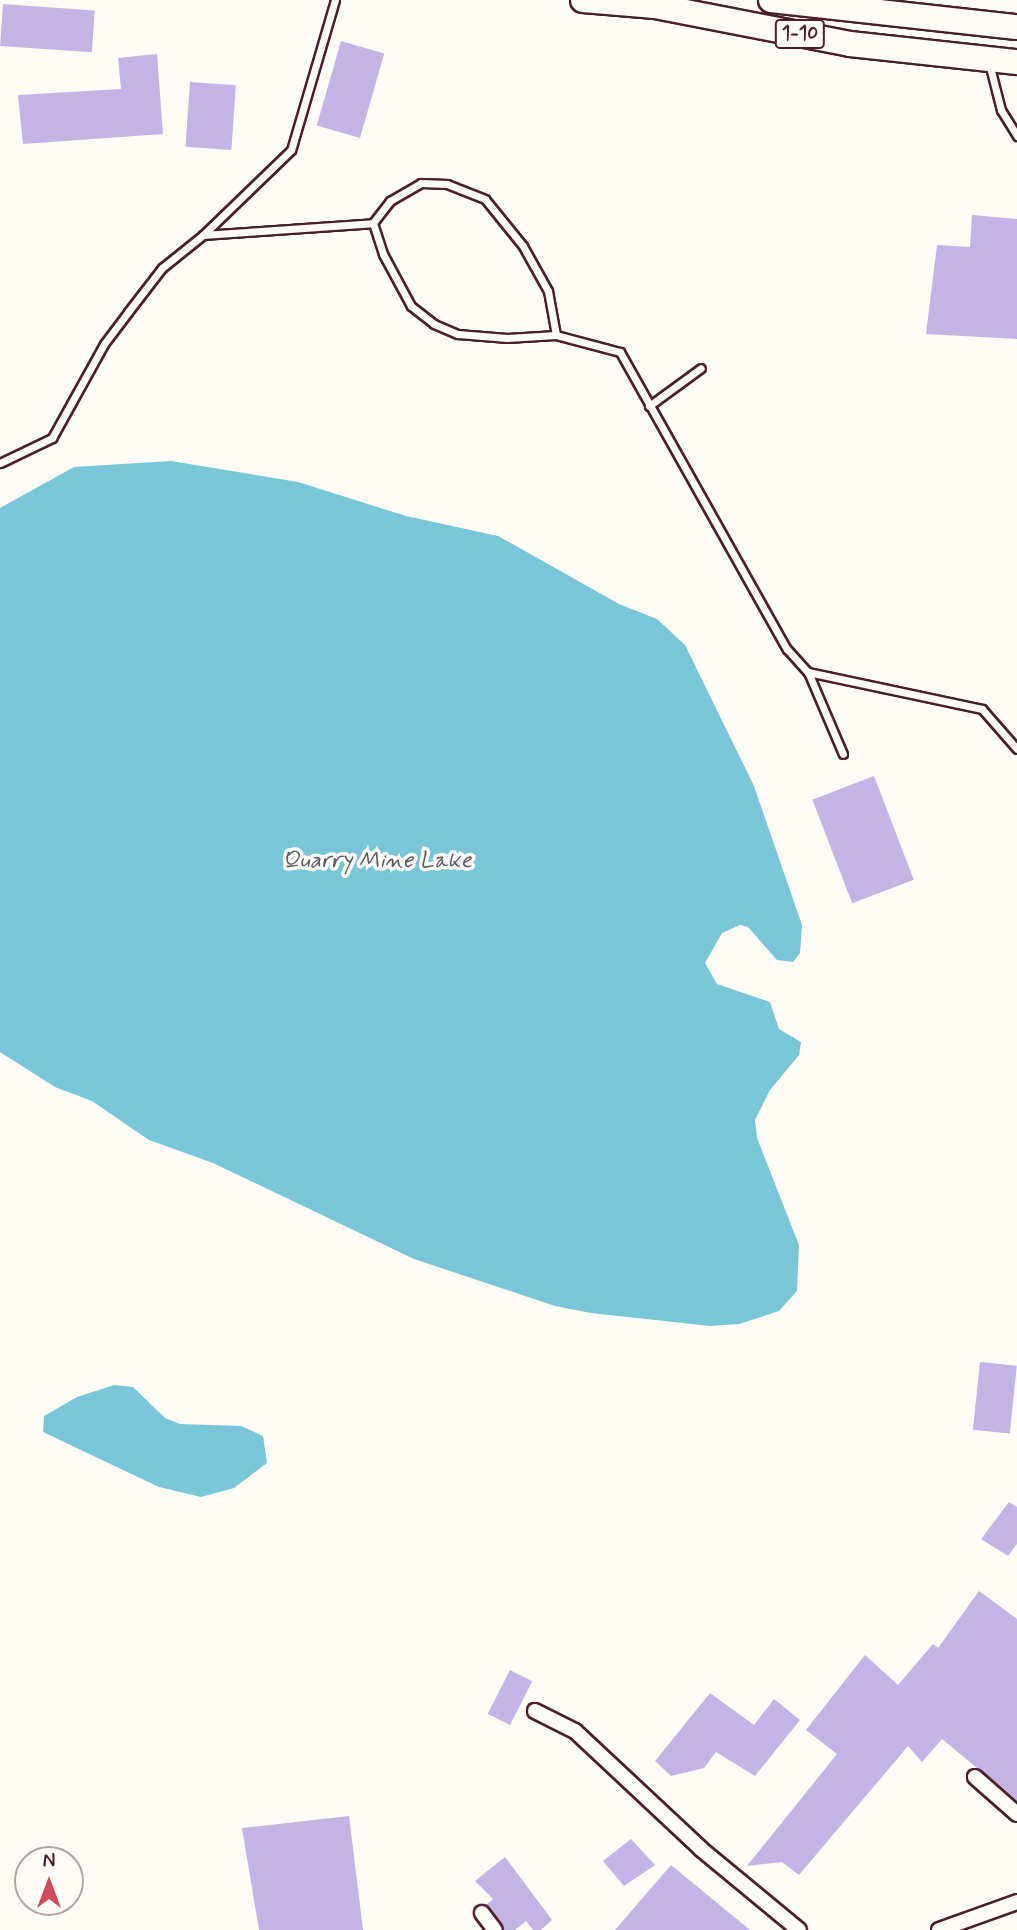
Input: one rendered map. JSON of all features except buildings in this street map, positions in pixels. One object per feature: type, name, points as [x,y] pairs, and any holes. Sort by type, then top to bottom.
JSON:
[{"type":"highway","name":"1-10","points":[[583,0],[655,6],[850,44],[1006,64]]},
{"type":"highway","name":"1-10","points":[[771,0],[1017,27]]},
{"type":"street","points":[[535,1711],[575,1731],[701,1849],[799,1930]]},
{"type":"street","points":[[975,1777],[1017,1814]]},
{"type":"street","points":[[939,1930],[1017,1902]]},
{"type":"street","points":[[482,1913],[495,1930]]},
{"type":"lane","points":[[0,463],[51,438],[104,344],[162,268],[203,235],[291,150],[335,0]]},
{"type":"lane","points":[[1006,64],[1001,110],[1017,136]]},
{"type":"lane","points":[[203,235],[373,223],[390,201],[421,183],[447,184],[485,199],[523,246],[548,291],[556,335]]},
{"type":"lane","points":[[373,223],[383,254],[411,306],[433,324],[458,334],[508,338],[556,335],[620,352],[787,649],[808,672],[843,754]]},
{"type":"lane","points":[[649,406],[701,368]]},
{"type":"lane","points":[[808,672],[982,709],[1017,749]]},
{"type":"water","name":"Quarry Mine Lake","points":[[171,461],[298,482],[406,516],[498,536],[619,604],[657,619],[685,645],[754,786],[802,925],[800,953],[793,962],[777,960],[748,927],[740,925],[722,933],[705,963],[717,984],[770,1002],[779,1029],[801,1042],[799,1055],[770,1090],[755,1120],[757,1138],[799,1245],[797,1291],[779,1311],[739,1324],[710,1326],[591,1313],[555,1306],[414,1259],[213,1163],[149,1140],[92,1101],[55,1087],[0,1052],[0,508],[74,467]]},
{"type":"water","points":[[114,1385],[133,1387],[165,1418],[180,1424],[241,1426],[263,1436],[267,1463],[234,1488],[201,1497],[159,1487],[43,1432],[44,1416],[77,1397]]}]
